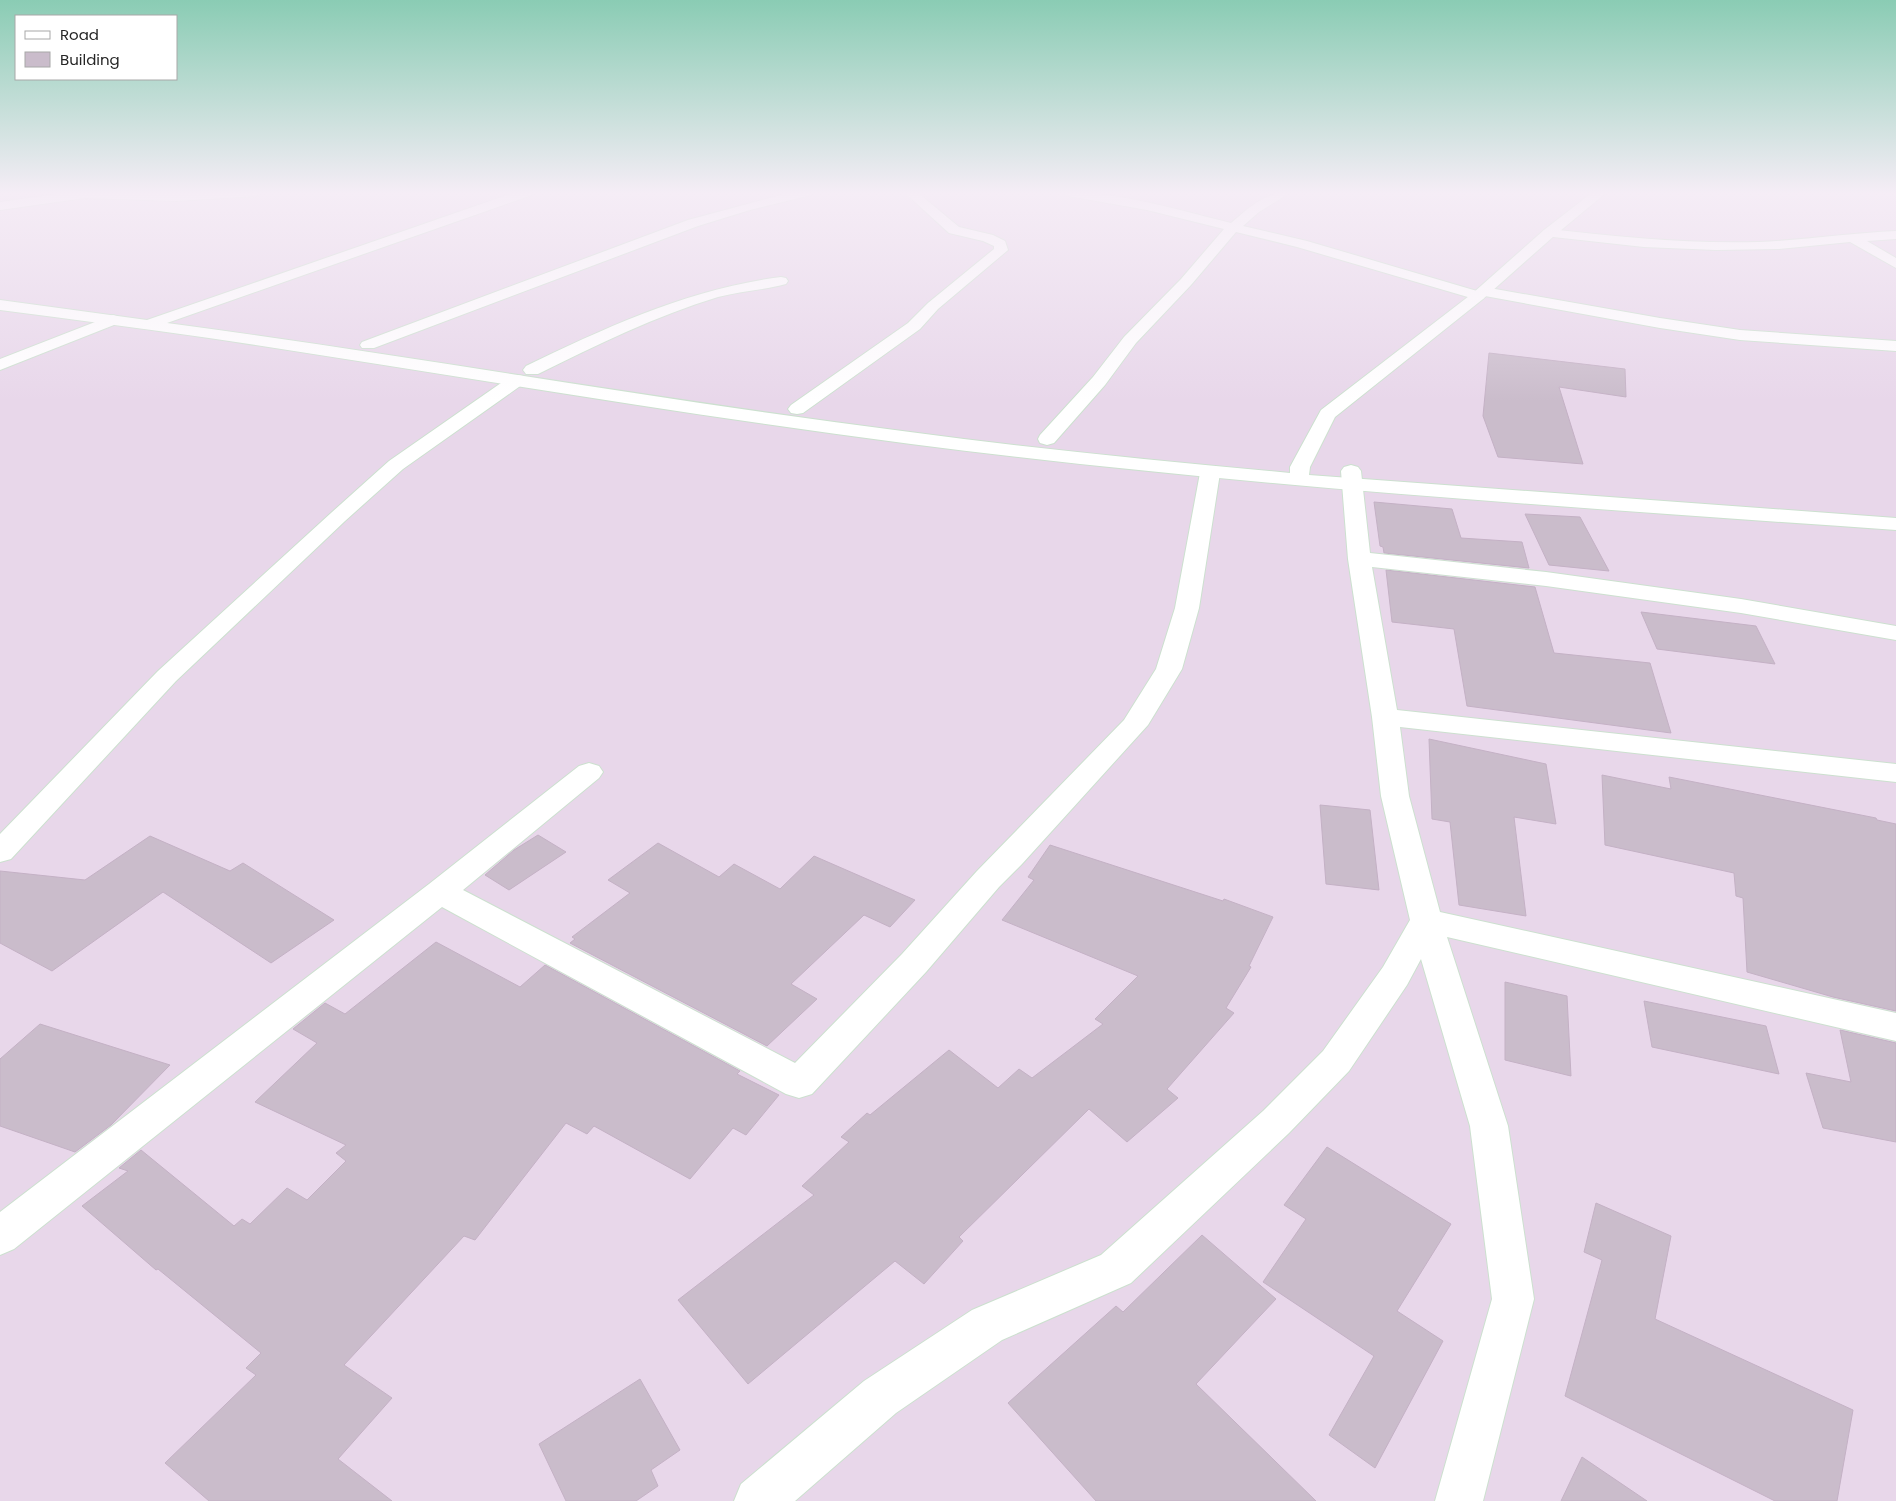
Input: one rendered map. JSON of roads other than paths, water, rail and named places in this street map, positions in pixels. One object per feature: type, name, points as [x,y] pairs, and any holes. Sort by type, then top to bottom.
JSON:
[{"type":"street","points":[[146,325],[174,317],[330,262]]},
{"type":"street","points":[[368,346],[590,262]]},
{"type":"street","points":[[797,409],[914,326],[933,306],[986,262]]},
{"type":"street","points":[[1047,439],[1099,381],[1130,340],[1203,262]]},
{"type":"street","points":[[1367,262],[1481,294],[1660,323],[1740,335],[1896,346]]},
{"type":"street","points":[[1300,474],[1327,414],[1481,294],[1517,262]]},
{"type":"street","points":[[0,852],[167,676],[396,465],[524,375],[614,330],[658,313],[740,287],[781,280]]},
{"type":"street","points":[[0,293],[368,346],[524,375],[909,438],[1210,472],[1300,474],[1896,524]]},
{"type":"street","points":[[0,305],[952,430],[1047,439],[1300,474]]},
{"type":"street","points":[[0,365],[113,320]]},
{"type":"street","points":[[440,892],[799,1083],[914,963],[988,879],[1135,726],[1169,668],[1187,608],[1210,472]]},
{"type":"street","points":[[1351,478],[1896,510]]},
{"type":"street","points":[[1351,478],[1359,559],[1395,796],[1426,920],[1489,1126],[1514,1299],[1459,1501]]},
{"type":"street","points":[[1359,559],[1546,579],[1741,606],[1896,633]]},
{"type":"street","points":[[1384,717],[1896,773]]},
{"type":"street","points":[[0,1236],[440,892],[589,772]]},
{"type":"street","points":[[1426,920],[1896,1027]]},
{"type":"street","points":[[758,1501],[880,1397],[987,1325],[1116,1270],[1276,1122],[1336,1061],[1395,976],[1426,920]]}]
